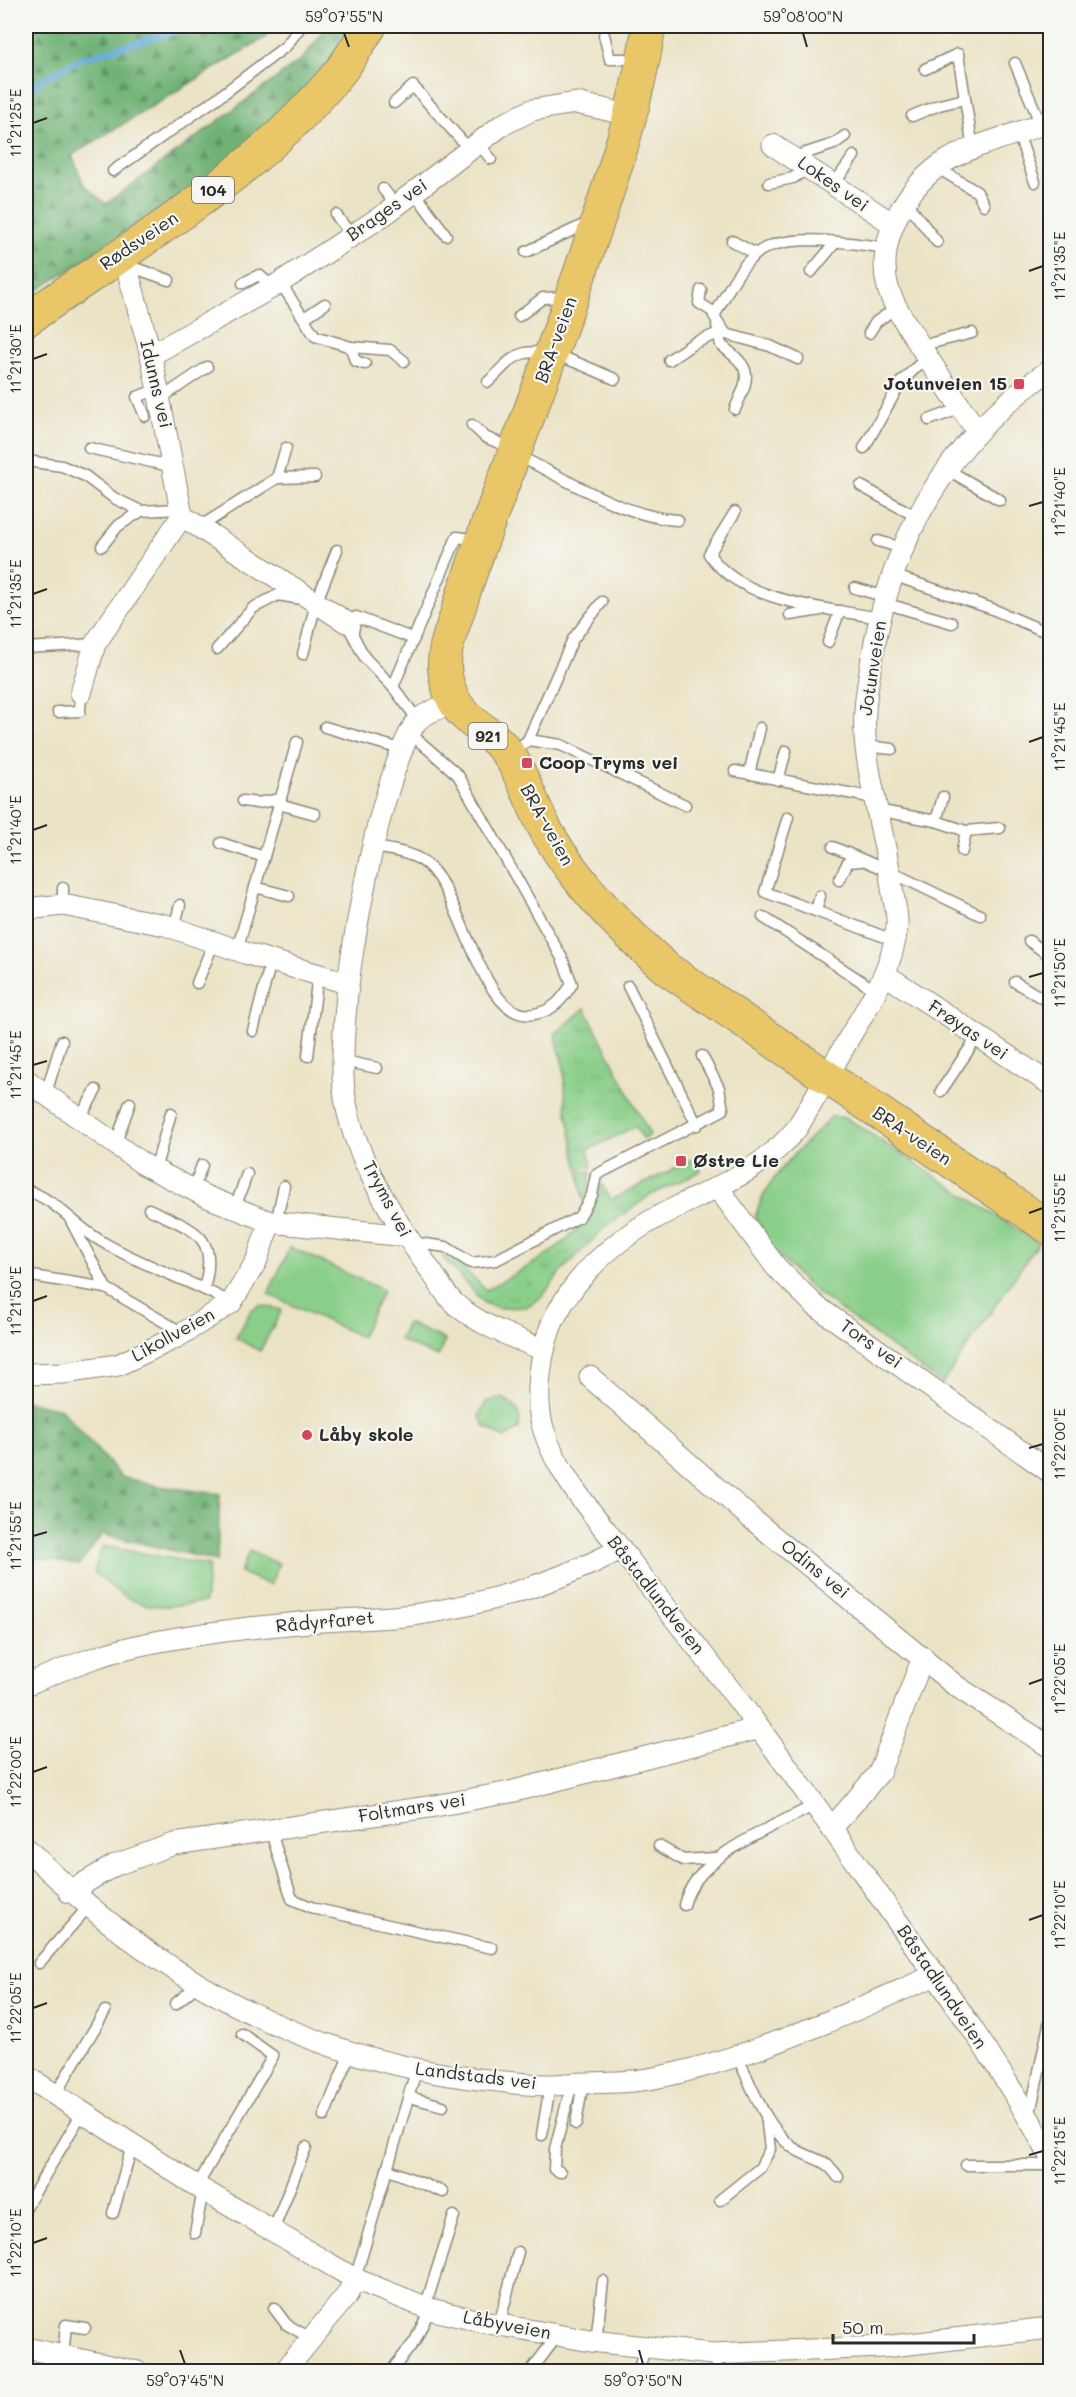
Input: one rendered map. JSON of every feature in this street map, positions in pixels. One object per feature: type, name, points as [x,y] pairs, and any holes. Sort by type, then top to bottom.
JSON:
[{"type":"main road","name":"Rødsveien","points":[[26,320],[122,260],[214,190],[282,134],[338,74],[370,26]]},
{"type":"main road","name":"BRA-veien","points":[[649,26],[618,164],[482,540],[446,649],[444,668],[453,702],[464,716],[519,748],[558,849],[580,883],[620,927],[667,969],[1050,1228]]},
{"type":"street","name":"Brages vei","points":[[151,355],[277,284],[352,236],[390,197],[414,192],[480,150],[502,125],[532,110],[576,103],[630,115]]},
{"type":"street","points":[[977,431],[924,352],[888,288],[888,248],[893,224],[938,168],[948,160],[1046,123]]},
{"type":"street","name":"Lokes vei","points":[[773,145],[893,224]]},
{"type":"street","name":"Idunns vei","points":[[122,260],[151,355],[159,394],[167,465],[181,512]]},
{"type":"street","name":"Jotunveien","points":[[826,1078],[881,983],[897,926],[891,872],[875,804],[866,746],[864,704],[892,574],[917,517],[977,431],[1050,370]]},
{"type":"street","points":[[81,693],[94,644],[181,512],[212,536],[315,602],[349,628]]},
{"type":"street","points":[[411,734],[453,702]]},
{"type":"street","name":"Tryms vei","points":[[411,734],[379,822],[346,983],[343,1075],[349,1119],[373,1177],[408,1239],[454,1303],[493,1329],[544,1350]]},
{"type":"street","points":[[26,907],[63,896],[174,928],[271,961],[346,983]]},
{"type":"street","name":"Frøyas vei","points":[[881,983],[978,1036],[1047,1079]]},
{"type":"street","name":"Båstadlundveien","points":[[826,1078],[798,1128],[784,1145],[718,1188],[681,1204],[640,1227],[605,1252],[574,1285],[554,1317],[544,1350],[539,1388],[543,1430],[572,1488],[760,1728],[936,1975],[1029,2118],[1050,2156]]},
{"type":"street","points":[[26,1080],[79,1120],[155,1170],[235,1208],[273,1222],[408,1239]]},
{"type":"street","name":"Tors vei","points":[[718,1188],[776,1268],[816,1306],[1050,1472]]},
{"type":"street","name":"Likollveien","points":[[26,1374],[63,1373],[118,1365],[183,1333],[231,1303],[256,1262],[273,1222]]},
{"type":"street","name":"Odins vei","points":[[590,1377],[752,1519],[956,1686],[1050,1747]]},
{"type":"street","name":"Rådyrfaret","points":[[26,1685],[73,1665],[152,1642],[308,1622],[414,1615],[471,1603],[526,1590],[580,1569],[621,1549]]},
{"type":"street","points":[[832,1828],[879,1773],[923,1657]]},
{"type":"street","name":"Foltmars vei","points":[[69,1892],[115,1864],[144,1853],[218,1836],[435,1806],[510,1792],[760,1728]]},
{"type":"street","name":"Landstads vei","points":[[28,1856],[127,1938],[254,2016],[308,2038],[416,2071],[550,2085],[611,2084],[652,2079],[737,2056],[936,1975]]},
{"type":"street","name":"Låbyveien","points":[[26,2076],[200,2188],[355,2279],[428,2308],[499,2325],[645,2348],[716,2362],[882,2347],[1050,2328]]},
{"type":"street","points":[[284,2372],[347,2295],[355,2279]]},
{"type":"street","points":[[26,2348],[63,2356],[82,2366],[124,2370]]},
{"type":"lane","points":[[113,171],[223,94],[286,46],[302,26]]},
{"type":"lane","points":[[604,35],[610,59],[643,59]]},
{"type":"lane","points":[[925,69],[958,54],[973,150]]},
{"type":"lane","points":[[1015,63],[1046,123]]},
{"type":"lane","points":[[394,103],[413,86],[480,150]]},
{"type":"lane","points":[[912,116],[939,105],[965,99]]},
{"type":"lane","points":[[1018,133],[1035,182]]},
{"type":"lane","points":[[769,183],[793,178],[802,162],[845,136]]},
{"type":"lane","points":[[834,184],[855,156]]},
{"type":"lane","points":[[938,168],[976,192],[984,205]]},
{"type":"lane","points":[[414,192],[446,235]]},
{"type":"lane","points":[[914,196],[937,242]]},
{"type":"lane","points":[[336,215],[352,236]]},
{"type":"lane","points":[[526,252],[599,219]]},
{"type":"lane","points":[[732,241],[756,254]]},
{"type":"lane","points":[[735,410],[747,382],[742,361],[721,345],[716,316],[730,287],[756,254],[780,243],[836,243],[888,248]]},
{"type":"lane","points":[[811,272],[836,243]]},
{"type":"lane","points":[[122,260],[168,280]]},
{"type":"lane","points":[[243,283],[259,275],[277,284],[315,336],[351,347],[390,350],[404,361]]},
{"type":"lane","points":[[701,290],[699,303],[716,316],[726,334],[770,346],[798,359]]},
{"type":"lane","points":[[519,316],[543,298],[572,296]]},
{"type":"lane","points":[[304,318],[325,304]]},
{"type":"lane","points":[[869,333],[876,322],[897,306]]},
{"type":"lane","points":[[669,360],[694,343],[719,333]]},
{"type":"lane","points":[[864,448],[901,382],[924,352],[972,333]]},
{"type":"lane","points":[[351,347],[355,361],[365,364]]},
{"type":"lane","points":[[488,382],[505,365],[524,353],[551,354],[615,379]]},
{"type":"lane","points":[[145,416],[136,397],[159,394],[207,367]]},
{"type":"lane","points":[[929,420],[962,408]]},
{"type":"lane","points":[[472,424],[485,437],[634,511],[658,519],[678,520]]},
{"type":"lane","points":[[89,448],[167,465]]},
{"type":"lane","points":[[277,478],[286,448]]},
{"type":"lane","points":[[26,461],[62,466],[85,476],[114,498],[141,511],[181,512]]},
{"type":"lane","points":[[136,465],[167,465]]},
{"type":"lane","points":[[948,470],[1000,500]]},
{"type":"lane","points":[[201,526],[277,478],[315,477]]},
{"type":"lane","points":[[861,486],[917,517]]},
{"type":"lane","points":[[102,546],[118,526],[141,511]]},
{"type":"lane","points":[[735,512],[710,554],[719,568],[735,581],[789,601],[835,610]]},
{"type":"lane","points":[[393,687],[457,537],[482,540]]},
{"type":"lane","points":[[878,541],[902,548]]},
{"type":"lane","points":[[303,654],[315,602],[337,550]]},
{"type":"lane","points":[[892,574],[990,608],[1046,632]]},
{"type":"lane","points":[[855,588],[884,606],[952,623]]},
{"type":"lane","points":[[217,649],[253,608],[278,594],[315,602]]},
{"type":"lane","points":[[519,748],[573,639],[602,602]]},
{"type":"lane","points":[[790,615],[884,606]]},
{"type":"lane","points":[[828,642],[835,610]]},
{"type":"lane","points":[[373,847],[422,860],[442,882],[486,979],[508,1008],[527,1016],[546,1012],[562,1000],[572,984],[562,958],[458,775],[411,734],[393,687],[365,658],[349,628],[356,616],[414,639]]},
{"type":"lane","points":[[26,648],[94,644]]},
{"type":"lane","points":[[58,712],[80,711],[81,693]]},
{"type":"lane","points":[[325,727],[411,734]]},
{"type":"lane","points":[[749,774],[760,728]]},
{"type":"lane","points":[[237,950],[297,742]]},
{"type":"lane","points":[[519,748],[561,745],[685,805]]},
{"type":"lane","points":[[866,746],[892,749]]},
{"type":"lane","points":[[778,780],[786,751]]},
{"type":"lane","points":[[735,771],[875,804],[966,831],[1000,828]]},
{"type":"lane","points":[[936,821],[944,797]]},
{"type":"lane","points":[[243,801],[256,803],[280,801],[315,814]]},
{"type":"lane","points":[[788,817],[765,892],[893,940]]},
{"type":"lane","points":[[963,851],[966,831]]},
{"type":"lane","points":[[221,843],[264,857]]},
{"type":"lane","points":[[833,847],[980,915]]},
{"type":"lane","points":[[838,880],[848,862],[865,861]]},
{"type":"lane","points":[[255,887],[289,896]]},
{"type":"lane","points":[[816,911],[820,896]]},
{"type":"lane","points":[[174,928],[180,905]]},
{"type":"lane","points":[[763,917],[881,983]]},
{"type":"lane","points":[[1029,941],[1050,956]]},
{"type":"lane","points":[[197,984],[214,942]]},
{"type":"lane","points":[[253,1031],[271,961]]},
{"type":"lane","points":[[308,1056],[318,974]]},
{"type":"lane","points":[[1015,982],[1050,1003]]},
{"type":"lane","points":[[628,986],[697,1125]]},
{"type":"lane","points":[[941,1091],[978,1036]]},
{"type":"lane","points":[[46,1093],[62,1041]]},
{"type":"lane","points":[[408,1239],[446,1247],[471,1263],[496,1260],[579,1217],[592,1195],[596,1175],[627,1157],[697,1125],[723,1110],[719,1088],[702,1056]]},
{"type":"lane","points":[[344,1061],[377,1068]]},
{"type":"lane","points":[[79,1120],[96,1090]]},
{"type":"lane","points":[[116,1145],[130,1103]]},
{"type":"lane","points":[[155,1170],[171,1113]]},
{"type":"lane","points":[[193,1190],[202,1164]]},
{"type":"lane","points":[[235,1208],[247,1174]]},
{"type":"lane","points":[[273,1222],[284,1186]]},
{"type":"lane","points":[[26,1190],[54,1202],[101,1242],[204,1288],[231,1303]]},
{"type":"lane","points":[[149,1209],[198,1234],[203,1241],[208,1249],[210,1267],[204,1288]]},
{"type":"lane","points":[[69,1217],[106,1288]]},
{"type":"lane","points":[[26,1275],[106,1288],[183,1333]]},
{"type":"lane","points":[[684,1905],[687,1892],[716,1858],[815,1805]]},
{"type":"lane","points":[[270,1829],[292,1899],[316,1909],[492,1948]]},
{"type":"lane","points":[[659,1846],[683,1860],[716,1858]]},
{"type":"lane","points":[[39,1963],[88,1907]]},
{"type":"lane","points":[[175,2004],[199,1984]]},
{"type":"lane","points":[[55,2095],[105,2011]]},
{"type":"lane","points":[[1029,2118],[1050,2020]]},
{"type":"lane","points":[[195,2233],[200,2188],[273,2056],[242,2034]]},
{"type":"lane","points":[[324,2116],[351,2051]]},
{"type":"lane","points":[[737,2056],[766,2116],[793,2147],[829,2164],[838,2177]]},
{"type":"lane","points":[[355,2279],[416,2071]]},
{"type":"lane","points":[[576,2124],[578,2083]]},
{"type":"lane","points":[[561,2172],[554,2169],[555,2149],[578,2083]]},
{"type":"lane","points":[[542,2135],[550,2085]]},
{"type":"lane","points":[[409,2097],[443,2106]]},
{"type":"lane","points":[[26,2207],[82,2113]]},
{"type":"lane","points":[[720,2200],[760,2168],[771,2149],[766,2116]]},
{"type":"lane","points":[[113,2213],[132,2146]]},
{"type":"lane","points":[[273,2231],[306,2147]]},
{"type":"lane","points":[[966,2164],[1050,2165]]},
{"type":"lane","points":[[387,2169],[443,2192]]},
{"type":"lane","points":[[394,2366],[415,2341],[428,2308],[454,2216]]},
{"type":"lane","points":[[499,2325],[518,2252]]},
{"type":"lane","points":[[596,2342],[603,2281]]},
{"type":"lane","points":[[274,2308],[286,2324],[310,2338]]},
{"type":"lane","points":[[63,2356],[66,2325],[84,2328]]},
{"type":"lane","points":[[530,2372],[558,2335]]},
{"type":"lane","points":[[638,2372],[645,2348]]},
{"type":"green space","points":[[26,26],[270,26],[266,37],[72,155],[84,185],[106,204],[302,59],[328,26],[355,26],[327,67],[292,106],[251,143],[160,210],[26,298]]},
{"type":"green space","points":[[585,1008],[650,1135],[643,1139],[636,1126],[588,1150],[592,1166],[578,1169],[566,1107],[564,1068],[555,1034]]},
{"type":"green space","points":[[832,1116],[846,1118],[1038,1243],[942,1384],[808,1286],[773,1250],[755,1218],[767,1189],[776,1176]]},
{"type":"green space","points":[[695,1158],[701,1171],[649,1196],[603,1229],[560,1273],[542,1297],[526,1307],[499,1308],[484,1303],[442,1257],[453,1258],[486,1290],[543,1258],[568,1238],[589,1213],[602,1184],[611,1200]]},
{"type":"green space","points":[[591,1171],[588,1191],[583,1199],[579,1172]]},
{"type":"green space","points":[[290,1247],[383,1290],[361,1337],[268,1294]]},
{"type":"green space","points":[[260,1305],[282,1310],[260,1351],[236,1338],[251,1310]]},
{"type":"green space","points":[[407,1323],[445,1340],[438,1357],[399,1340]]},
{"type":"green space","points":[[501,1397],[517,1409],[520,1417],[519,1429],[504,1438],[484,1426],[479,1415],[486,1402]]},
{"type":"green space","points":[[26,1401],[61,1409],[121,1477],[159,1486],[220,1494],[217,1561],[102,1534],[80,1565],[26,1556]]},
{"type":"green space","points":[[102,1546],[209,1565],[205,1602],[157,1606],[133,1600],[121,1594],[94,1572]]},
{"type":"green space","points":[[249,1551],[279,1564],[270,1585],[240,1572]]},
{"type":"waterway","points":[[26,96],[41,80],[82,58],[190,27],[221,28],[224,26]]},
{"type":"place","name":"Jotunveien 15","points":[[1019,384]]},
{"type":"place","name":"Coop Tryms vei","points":[[527,763]]},
{"type":"place","name":"Østre Lie","points":[[681,1161]]},
{"type":"place","name":"Låby skole","points":[[307,1435]]}]
